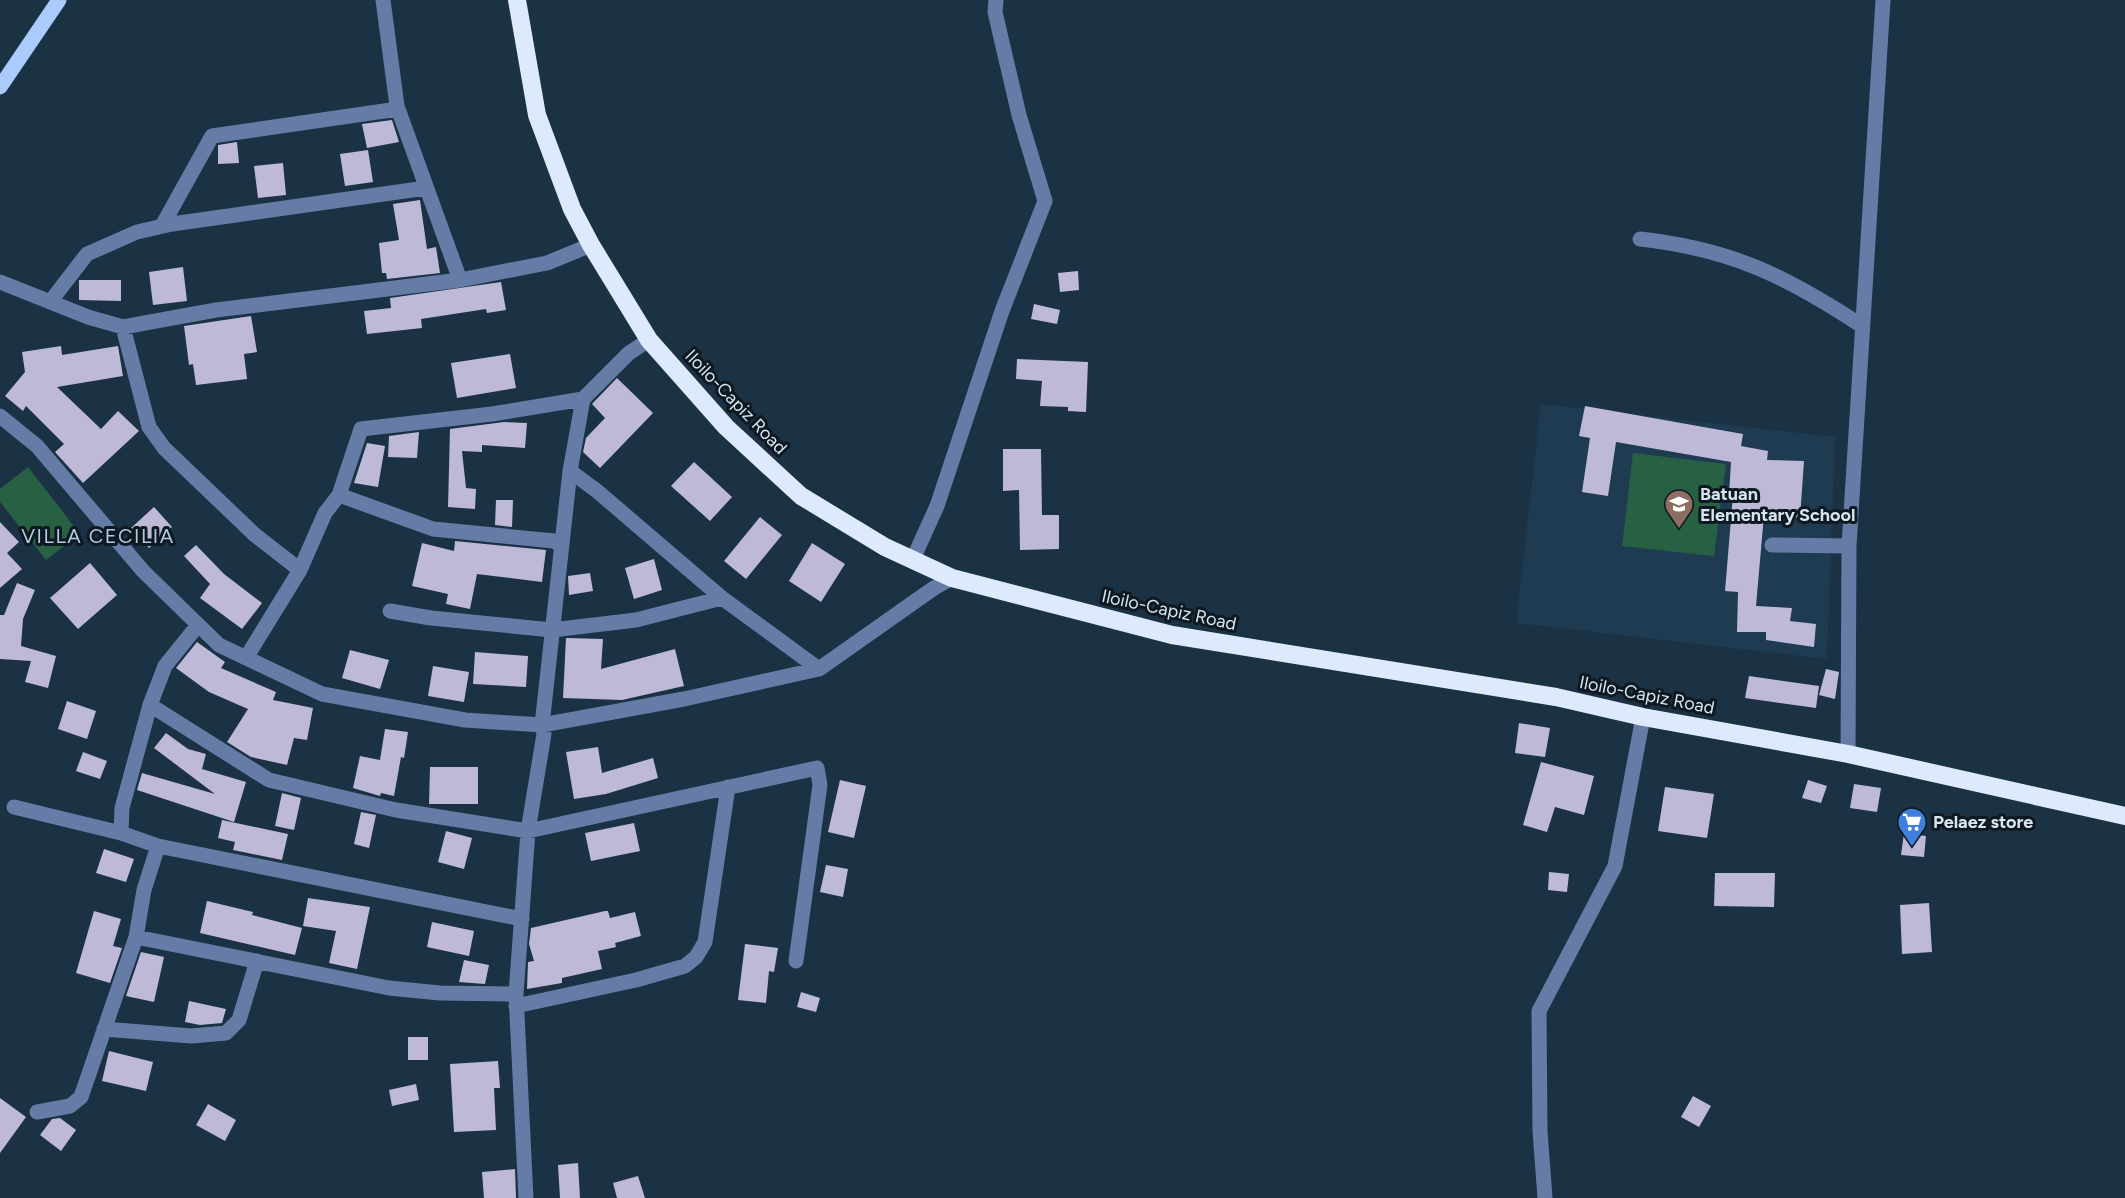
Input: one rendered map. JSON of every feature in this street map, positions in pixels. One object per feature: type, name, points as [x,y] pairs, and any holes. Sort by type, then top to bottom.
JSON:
[{"type":"highway","name":"Iloilo-Capiz Road","points":[[517,0],[537,115],[572,209],[591,245],[649,340],[726,427],[801,496],[885,547],[952,578],[1173,635],[1491,686],[1643,717],[1848,754],[2125,816]]},
{"type":"main road","points":[[0,87],[59,0]]},
{"type":"street","points":[[383,0],[399,110],[460,279]]},
{"type":"street","points":[[913,559],[938,506],[1002,311],[1045,201],[1019,115],[995,12],[996,0]]},
{"type":"street","points":[[1848,754],[1849,546],[1883,0]]},
{"type":"street","points":[[162,226],[212,135],[399,110]]},
{"type":"street","points":[[50,302],[87,254],[117,239],[162,226],[426,188]]},
{"type":"street","points":[[1640,239],[1734,256],[1814,294],[1862,326]]},
{"type":"street","points":[[0,282],[123,327],[216,310],[460,279],[547,263],[591,245]]},
{"type":"street","points":[[123,327],[149,427],[164,448],[255,536],[300,570]]},
{"type":"street","points":[[526,1198],[516,1000],[528,831],[544,734],[542,725],[570,471],[583,399],[629,353],[649,340]]},
{"type":"street","points":[[246,658],[300,570],[325,513],[339,495],[362,429],[492,414],[583,399]]},
{"type":"street","points":[[0,416],[37,446],[143,571],[219,645],[322,694],[465,720],[542,725],[684,699],[819,669],[952,578]]},
{"type":"street","points":[[570,471],[597,491],[722,598],[819,669]]},
{"type":"street","points":[[339,495],[433,529],[554,541],[561,546]]},
{"type":"street","points":[[1772,545],[1849,546]]},
{"type":"street","points":[[390,611],[430,618],[552,630],[636,620],[722,598]]},
{"type":"street","points":[[121,834],[122,808],[150,705],[165,666],[198,624]]},
{"type":"street","points":[[150,705],[269,780],[396,810],[528,831],[818,768],[820,785],[796,961]]},
{"type":"street","points":[[1545,1198],[1540,1131],[1539,1011],[1615,866],[1643,717]]},
{"type":"street","points":[[136,937],[389,988],[516,1000],[636,981],[685,966],[696,957],[705,942],[728,787]]},
{"type":"street","points":[[14,807],[121,834],[158,846],[522,920]]},
{"type":"street","points":[[37,1112],[70,1106],[81,1097],[136,937],[144,890],[158,846]]},
{"type":"street","points":[[104,1029],[191,1036],[225,1033],[239,1020],[257,961]]},
{"type":"shaded area","name":"Batuan Elementary School","points":[[1541,404],[1835,437],[1827,659],[1516,623]]},
{"type":"green space","points":[[1633,453],[1726,464],[1714,556],[1622,546]]},
{"type":"green space","points":[[28,467],[80,534],[46,560],[0,502],[0,489]]},
{"type":"building","points":[[392,120],[399,142],[367,148],[362,124]]},
{"type":"building","points":[[237,142],[239,163],[218,164],[218,145]]},
{"type":"building","points":[[368,150],[373,182],[345,186],[340,154]]},
{"type":"building","points":[[283,163],[286,195],[258,198],[254,166]]},
{"type":"building","points":[[420,200],[427,249],[436,247],[440,273],[387,279],[386,273],[382,273],[379,243],[399,240],[393,204]]},
{"type":"building","points":[[183,267],[187,301],[153,305],[149,272]]},
{"type":"building","points":[[1078,271],[1079,290],[1060,292],[1058,273]]},
{"type":"building","points":[[79,280],[121,280],[121,301],[79,300]]},
{"type":"building","points":[[501,282],[506,310],[487,313],[486,309],[421,319],[422,328],[367,334],[364,311],[391,308],[390,298]]},
{"type":"building","points":[[1034,304],[1060,310],[1057,324],[1031,319]]},
{"type":"building","points":[[251,316],[257,352],[244,354],[247,379],[196,385],[193,364],[189,365],[184,326]]},
{"type":"building","points":[[61,346],[62,355],[118,346],[123,376],[57,387],[101,429],[118,411],[139,431],[83,483],[55,452],[64,444],[26,406],[23,411],[5,396],[25,372],[22,352]]},
{"type":"building","points":[[510,354],[516,388],[457,398],[451,363]]},
{"type":"building","points":[[1017,359],[1088,362],[1086,412],[1068,411],[1068,407],[1040,406],[1042,381],[1016,379]]},
{"type":"building","points":[[617,378],[653,413],[600,468],[583,452],[586,438],[605,418],[592,404]]},
{"type":"building","points":[[1585,406],[1743,434],[1741,446],[1768,451],[1767,460],[1804,461],[1800,518],[1764,515],[1756,606],[1792,608],[1790,621],[1816,624],[1814,647],[1766,640],[1766,632],[1737,632],[1738,592],[1725,591],[1733,495],[1729,495],[1731,462],[1616,442],[1608,496],[1582,492],[1590,438],[1579,436]]},
{"type":"building","points":[[504,422],[527,423],[525,448],[482,445],[482,452],[462,451],[466,488],[476,489],[475,509],[448,507],[450,429]]},
{"type":"building","points":[[419,432],[417,458],[388,457],[389,436]]},
{"type":"building","points":[[367,443],[385,446],[378,487],[354,483]]},
{"type":"building","points":[[1003,449],[1041,449],[1042,515],[1059,515],[1059,549],[1020,550],[1019,490],[1003,491]]},
{"type":"building","points":[[694,462],[732,497],[710,521],[671,486]]},
{"type":"building","points":[[496,500],[513,500],[512,527],[495,525]]},
{"type":"building","points":[[154,507],[172,527],[149,548],[131,528]]},
{"type":"building","points":[[760,517],[782,535],[746,579],[724,561]]},
{"type":"building","points":[[0,522],[19,542],[7,553],[22,569],[0,588]]},
{"type":"building","points":[[455,541],[546,550],[542,582],[477,574],[470,609],[446,604],[448,594],[412,586],[422,543],[454,551]]},
{"type":"building","points":[[812,543],[845,564],[821,602],[789,581]]},
{"type":"building","points":[[196,545],[224,574],[262,603],[242,629],[200,598],[210,584],[184,556]]},
{"type":"building","points":[[654,559],[662,590],[634,599],[625,568]]},
{"type":"building","points":[[90,563],[117,595],[78,629],[50,598]]},
{"type":"building","points":[[590,573],[593,591],[569,595],[568,576]]},
{"type":"building","points":[[17,583],[35,590],[23,619],[21,646],[56,656],[48,688],[25,682],[31,661],[0,659],[0,615],[4,615]]},
{"type":"building","points":[[566,638],[603,639],[601,669],[675,649],[684,686],[622,700],[563,698]]},
{"type":"building","points":[[197,642],[225,662],[221,668],[276,692],[273,700],[313,708],[307,740],[294,738],[287,765],[251,757],[227,742],[248,709],[209,692],[176,668]]},
{"type":"building","points":[[350,650],[389,660],[380,689],[342,678]]},
{"type":"building","points":[[475,652],[528,656],[526,687],[473,684]]},
{"type":"building","points":[[433,666],[469,672],[464,702],[428,696]]},
{"type":"building","points":[[1826,669],[1839,672],[1835,699],[1819,695]]},
{"type":"building","points":[[1749,676],[1819,686],[1816,708],[1745,698]]},
{"type":"building","points":[[67,701],[96,711],[87,739],[58,729]]},
{"type":"building","points":[[1519,723],[1550,728],[1545,757],[1515,753]]},
{"type":"building","points":[[385,729],[408,732],[394,796],[381,793],[380,796],[353,788],[360,756],[380,760]]},
{"type":"building","points":[[166,733],[188,749],[206,754],[202,769],[246,782],[234,822],[137,790],[142,773],[215,794],[154,748]]},
{"type":"building","points":[[598,747],[602,773],[653,758],[658,778],[606,794],[574,799],[566,752]]},
{"type":"building","points":[[83,752],[107,761],[100,779],[76,771]]},
{"type":"building","points":[[1541,762],[1594,776],[1584,815],[1555,807],[1547,832],[1523,825]]},
{"type":"building","points":[[430,767],[478,767],[478,804],[429,804]]},
{"type":"building","points":[[840,780],[866,786],[854,838],[828,832]]},
{"type":"building","points":[[1808,780],[1827,786],[1821,803],[1802,798]]},
{"type":"building","points":[[1854,784],[1881,788],[1877,812],[1850,808]]},
{"type":"building","points":[[1665,787],[1714,794],[1707,838],[1658,831]]},
{"type":"building","points":[[282,793],[301,798],[294,830],[275,826]]},
{"type":"building","points":[[361,812],[376,815],[369,848],[354,844]]},
{"type":"building","points":[[222,820],[288,834],[282,860],[233,850],[235,842],[218,838]]},
{"type":"building","points":[[634,823],[640,851],[591,861],[585,833]]},
{"type":"building","points":[[446,831],[472,838],[464,869],[438,862]]},
{"type":"building","points":[[1904,833],[1926,836],[1924,857],[1901,855]]},
{"type":"building","points":[[104,849],[134,859],[126,882],[96,873]]},
{"type":"building","points":[[826,865],[848,869],[843,897],[820,892]]},
{"type":"building","points":[[1549,872],[1569,874],[1567,892],[1548,890]]},
{"type":"building","points":[[1715,873],[1775,873],[1774,907],[1714,906]]},
{"type":"building","points":[[308,898],[370,907],[357,969],[329,963],[336,931],[303,926]]},
{"type":"building","points":[[207,901],[253,912],[252,915],[302,928],[295,955],[200,933]]},
{"type":"building","points":[[1929,903],[1932,952],[1902,954],[1900,905]]},
{"type":"building","points":[[94,911],[121,919],[113,946],[122,948],[110,983],[76,973]]},
{"type":"building","points":[[608,911],[610,918],[635,912],[641,936],[615,943],[616,947],[598,951],[602,969],[562,978],[562,983],[527,989],[528,962],[534,961],[529,944],[531,928]]},
{"type":"building","points":[[432,922],[474,931],[469,956],[427,947]]},
{"type":"building","points":[[745,944],[778,948],[774,972],[769,971],[766,1003],[738,1000]]},
{"type":"building","points":[[141,952],[164,957],[154,1002],[126,996]]},
{"type":"building","points":[[464,960],[489,965],[485,984],[459,982]]},
{"type":"building","points":[[801,992],[820,998],[816,1012],[797,1007]]},
{"type":"building","points":[[189,1001],[226,1009],[222,1023],[200,1025],[185,1022]]},
{"type":"building","points":[[408,1037],[428,1037],[428,1060],[408,1060]]},
{"type":"building","points":[[109,1051],[153,1062],[146,1091],[102,1081]]},
{"type":"building","points":[[498,1061],[500,1088],[494,1088],[496,1130],[454,1132],[450,1064]]},
{"type":"building","points":[[416,1084],[419,1100],[392,1106],[389,1090]]},
{"type":"building","points":[[1693,1096],[1711,1106],[1699,1127],[1681,1117]]},
{"type":"building","points":[[0,1098],[26,1117],[0,1153]]},
{"type":"building","points":[[208,1104],[236,1120],[225,1141],[196,1125]]},
{"type":"building","points":[[60,1118],[76,1130],[61,1151],[40,1135],[52,1119]]},
{"type":"building","points":[[578,1163],[580,1198],[560,1198],[558,1165]]},
{"type":"building","points":[[515,1169],[516,1198],[484,1198],[482,1172]]},
{"type":"building","points":[[638,1176],[645,1198],[617,1198],[613,1183]]},
{"type":"place","name":"Batuan Elementary School","points":[[1679,530]]},
{"type":"place","name":"Pelaez store","points":[[1912,848]]},
{"type":"district","name":"VILLA CECILIA","points":[[98,536]]}]
